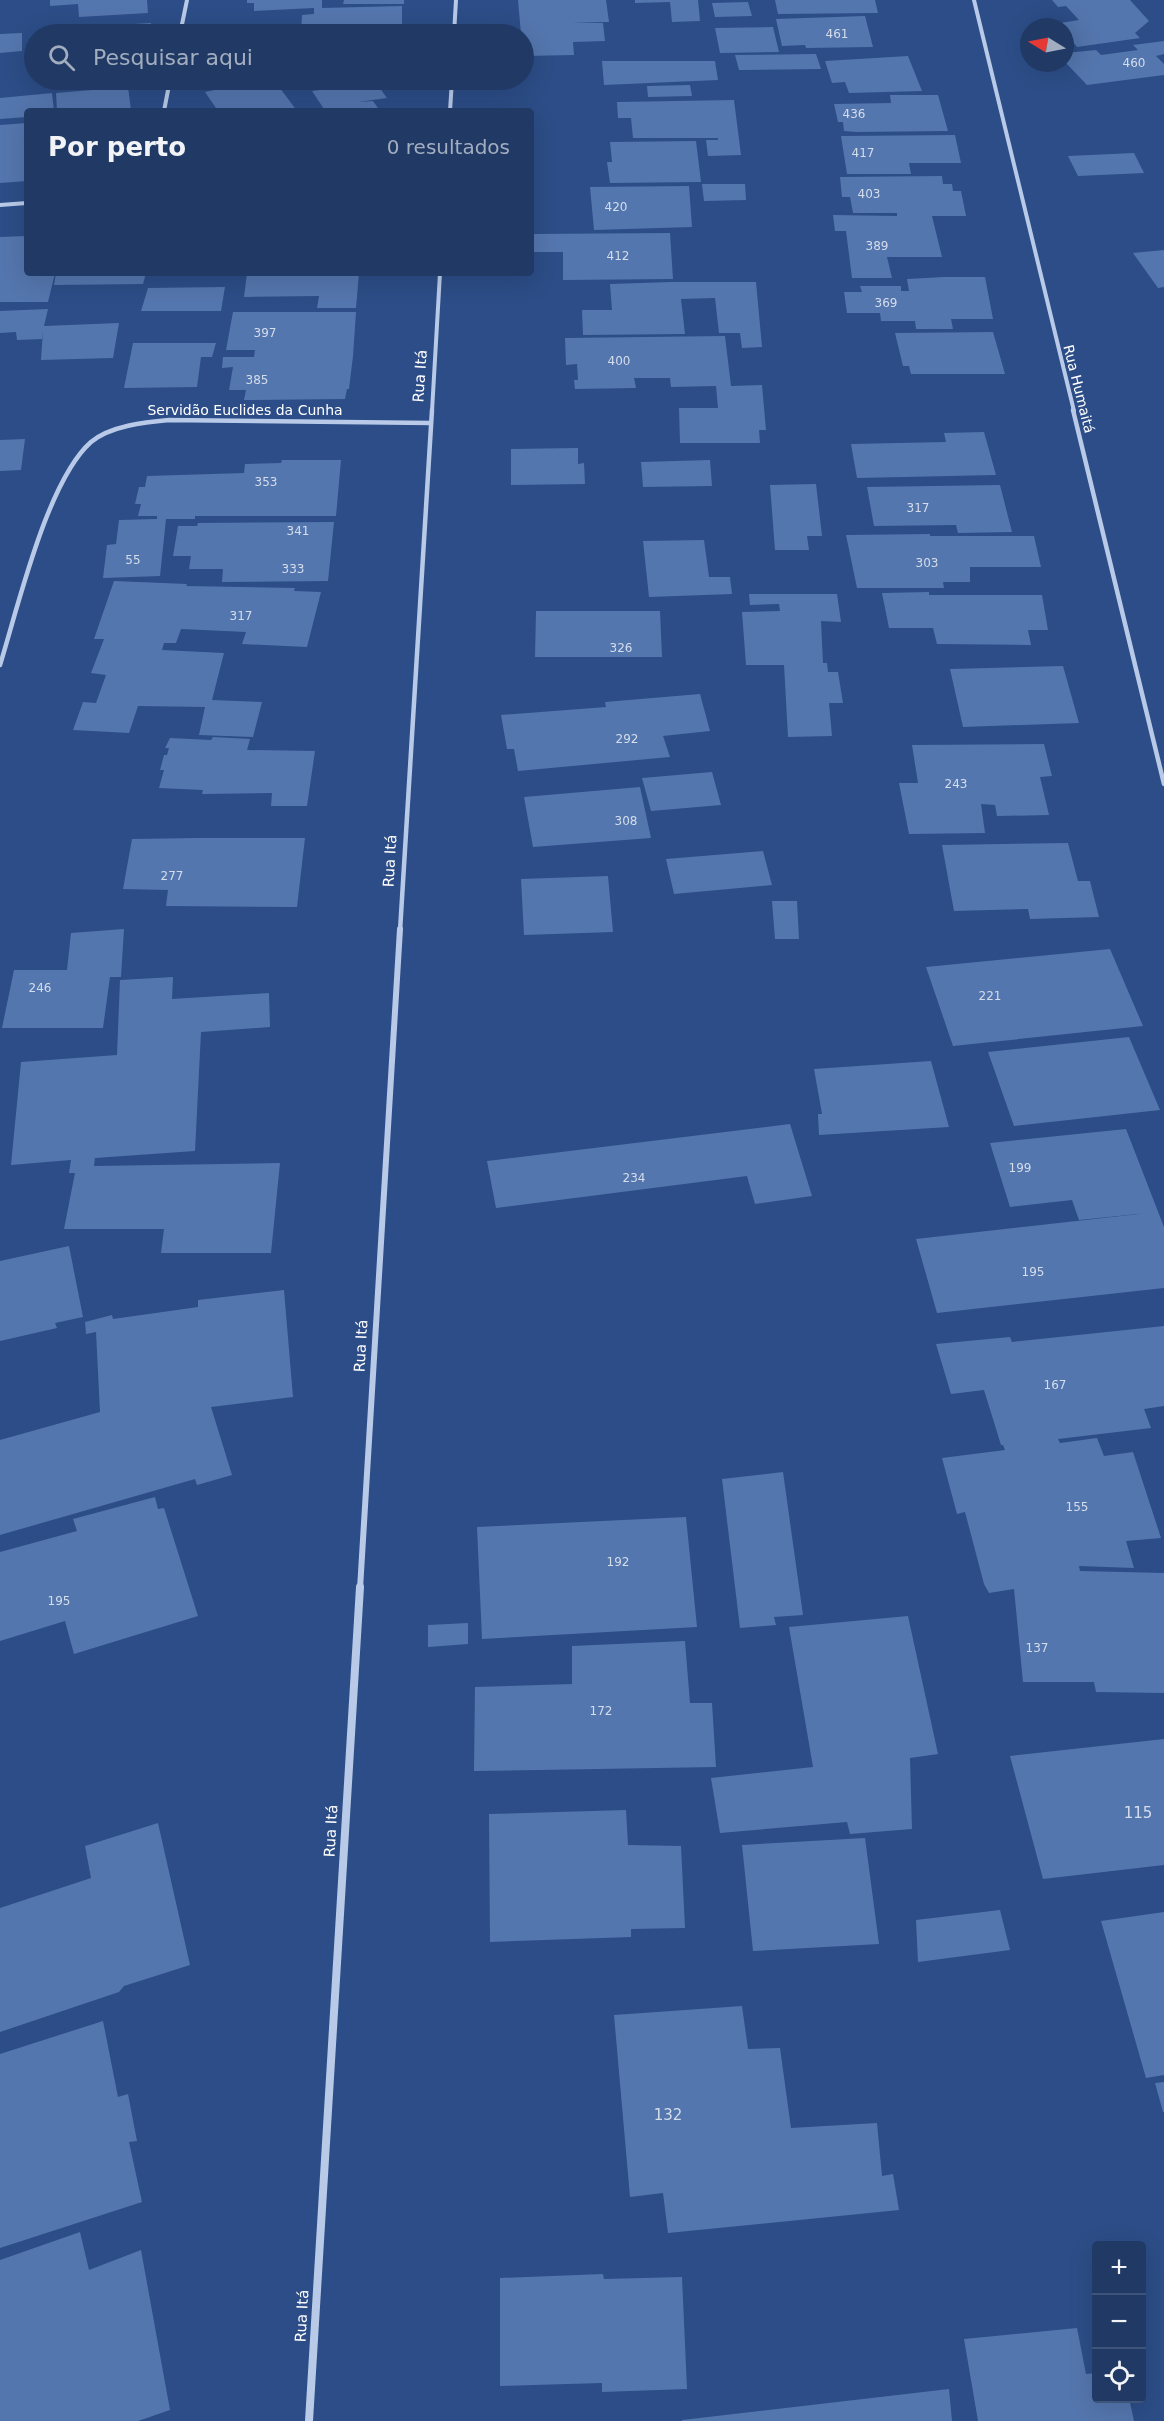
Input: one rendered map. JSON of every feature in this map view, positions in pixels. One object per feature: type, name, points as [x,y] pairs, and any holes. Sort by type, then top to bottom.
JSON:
[{"type":"street","points":[[182,24],[187,0]]},
{"type":"street","points":[[455,24],[456,0]]},
{"type":"street","name":"Rua Humaitá","points":[[974,0],[1164,784]]},
{"type":"street","points":[[165,108],[168,90]]},
{"type":"street","points":[[450,108],[451,90]]},
{"type":"street","points":[[0,205],[24,203]]},
{"type":"street","name":"Rua Itá","points":[[309,2421],[440,276]]},
{"type":"street","name":"Servidão Euclides da Cunha","points":[[0,665],[42,528],[72,464],[92,441],[130,424],[169,420],[430,423]]},
{"type":"building","points":[[50,0],[147,0],[148,13],[79,17],[78,4],[50,6]]},
{"type":"building","points":[[247,0],[322,0],[322,8],[402,6],[402,24],[301,24],[302,15],[314,14],[314,8],[254,11],[254,3],[247,3]]},
{"type":"building","points":[[344,0],[404,0],[404,4],[343,4]]},
{"type":"building","points":[[518,0],[606,0],[609,22],[572,22],[603,23],[605,41],[573,42],[574,55],[534,56],[534,24],[520,24]]},
{"type":"building","points":[[635,0],[698,0],[700,21],[672,22],[670,2],[635,3]]},
{"type":"building","points":[[775,0],[875,0],[878,13],[778,14]]},
{"type":"building","points":[[1052,0],[1130,0],[1149,21],[1135,33],[1140,38],[1077,47],[1074,43],[1074,21],[1079,20],[1066,6],[1058,7]]},
{"type":"building","points":[[748,2],[752,16],[715,17],[712,3]]},
{"type":"building","points":[[865,16],[873,47],[782,46],[776,19]]},
{"type":"building","points":[[773,27],[779,52],[720,53],[715,28]]},
{"type":"building","points":[[22,33],[22,51],[0,53],[0,34]]},
{"type":"building","points":[[1164,41],[1164,54],[1156,56],[1164,64],[1164,75],[1087,85],[1074,71],[1074,52],[1096,50],[1101,55],[1138,50],[1133,45]]},
{"type":"building","points":[[816,54],[821,69],[739,70],[735,55]]},
{"type":"building","points":[[908,56],[922,91],[849,93],[845,82],[832,83],[825,61]]},
{"type":"building","points":[[602,61],[715,61],[718,80],[604,85]]},
{"type":"building","points":[[690,85],[692,96],[648,97],[647,86]]},
{"type":"building","points":[[128,90],[131,108],[57,108],[56,93]]},
{"type":"building","points":[[281,90],[295,108],[216,108],[205,92]]},
{"type":"building","points":[[381,90],[387,98],[358,102],[373,101],[378,108],[323,108],[312,91]]},
{"type":"building","points":[[52,93],[54,108],[24,108],[24,117],[0,119],[0,98]]},
{"type":"building","points":[[890,95],[938,95],[948,131],[856,132],[844,131],[843,122],[838,122],[834,104],[891,103]]},
{"type":"building","points":[[734,100],[741,155],[708,156],[706,140],[718,140],[718,138],[633,138],[631,118],[618,118],[617,102]]},
{"type":"building","points":[[24,123],[24,181],[0,183],[0,125]]},
{"type":"building","points":[[955,135],[961,163],[909,163],[911,174],[847,174],[841,136]]},
{"type":"building","points":[[696,141],[701,182],[610,183],[607,162],[612,162],[610,142]]},
{"type":"building","points":[[1134,153],[1144,173],[1078,176],[1068,156]]},
{"type":"building","points":[[942,176],[943,184],[952,184],[953,191],[961,191],[966,216],[932,216],[942,257],[887,257],[892,278],[852,278],[846,231],[835,231],[833,215],[897,216],[897,213],[853,213],[850,197],[842,197],[840,177]]},
{"type":"building","points":[[702,184],[745,184],[746,200],[704,201]]},
{"type":"building","points":[[689,186],[692,227],[594,230],[590,187]]},
{"type":"building","points":[[670,233],[673,279],[563,280],[563,252],[534,252],[534,234]]},
{"type":"building","points":[[24,236],[24,276],[54,276],[48,302],[0,302],[0,237]]},
{"type":"building","points":[[1164,250],[1164,287],[1158,288],[1133,253]]},
{"type":"building","points":[[56,276],[145,276],[143,284],[54,285]]},
{"type":"building","points":[[247,276],[359,276],[356,308],[317,308],[319,296],[244,297]]},
{"type":"building","points":[[985,277],[993,319],[951,319],[953,329],[916,329],[915,321],[881,321],[880,313],[847,313],[844,292],[862,292],[860,286],[901,286],[901,291],[909,291],[907,279]]},
{"type":"building","points":[[756,282],[762,347],[742,348],[740,333],[719,333],[715,298],[681,299],[685,334],[583,335],[582,310],[612,310],[610,284]]},
{"type":"building","points":[[225,287],[221,311],[141,311],[148,288]]},
{"type":"building","points":[[48,309],[44,326],[119,323],[113,358],[41,360],[43,330],[42,339],[17,340],[16,332],[0,333],[0,311]]},
{"type":"building","points":[[233,312],[356,312],[349,389],[347,389],[345,399],[244,400],[246,390],[229,390],[233,367],[222,368],[223,357],[254,357],[255,350],[226,350]]},
{"type":"building","points":[[993,332],[1005,374],[911,374],[909,366],[903,366],[895,333]]},
{"type":"building","points":[[725,336],[731,386],[762,385],[766,430],[759,430],[760,443],[680,443],[679,408],[718,408],[716,386],[671,387],[670,378],[634,378],[636,388],[575,389],[574,380],[578,380],[577,364],[566,365],[565,338]]},
{"type":"building","points":[[133,343],[216,343],[212,357],[201,357],[197,387],[124,388]]},
{"type":"building","points":[[984,432],[996,475],[857,478],[851,444],[946,442],[944,433]]},
{"type":"building","points":[[25,439],[21,470],[0,471],[0,440]]},
{"type":"building","points":[[578,448],[578,464],[584,463],[585,484],[511,485],[511,449]]},
{"type":"building","points":[[282,460],[341,460],[336,516],[195,516],[195,519],[166,519],[160,576],[103,578],[107,545],[116,544],[119,520],[157,519],[157,516],[138,516],[141,504],[135,504],[139,487],[145,487],[147,476],[244,473],[245,464],[281,463]]},
{"type":"building","points":[[710,460],[712,486],[643,487],[641,462]]},
{"type":"building","points":[[816,484],[822,536],[807,536],[809,550],[775,550],[770,485]]},
{"type":"building","points":[[1000,485],[1012,532],[958,533],[956,525],[874,526],[867,487]]},
{"type":"building","points":[[334,522],[328,581],[222,582],[223,569],[189,569],[191,556],[173,556],[178,526],[197,526],[198,523]]},
{"type":"building","points":[[930,534],[930,536],[1034,536],[1041,567],[970,567],[970,582],[943,582],[944,588],[857,588],[846,535]]},
{"type":"building","points":[[704,540],[709,577],[730,577],[732,594],[649,597],[643,541]]},
{"type":"building","points":[[114,581],[187,584],[186,586],[295,588],[294,591],[321,592],[307,647],[242,644],[246,632],[181,629],[176,643],[164,643],[162,650],[224,653],[212,700],[262,702],[253,737],[199,735],[205,707],[138,706],[129,733],[73,730],[83,702],[96,703],[106,675],[91,673],[104,639],[94,639]]},
{"type":"building","points":[[929,592],[929,595],[1042,595],[1048,630],[1028,630],[1031,645],[937,644],[933,628],[889,628],[882,593]]},
{"type":"building","points":[[749,594],[837,594],[841,622],[821,621],[823,663],[827,663],[828,672],[838,672],[843,703],[829,703],[832,736],[788,737],[784,665],[746,665],[742,612],[780,611],[779,604],[750,605]]},
{"type":"building","points":[[536,611],[660,611],[662,657],[535,657]]},
{"type":"building","points":[[1063,666],[1079,723],[963,727],[950,669]]},
{"type":"building","points":[[700,694],[710,731],[663,736],[670,757],[518,771],[514,749],[507,749],[501,715],[606,707],[605,702]]},
{"type":"building","points":[[213,737],[250,739],[247,750],[315,751],[307,806],[271,806],[272,793],[202,794],[203,790],[159,788],[164,770],[160,770],[164,755],[167,755],[169,748],[165,748],[170,738],[211,740]]},
{"type":"building","points":[[1044,744],[1052,776],[1040,777],[1049,815],[997,816],[995,805],[981,804],[985,833],[909,834],[899,783],[918,783],[912,745]]},
{"type":"building","points":[[712,772],[721,805],[651,811],[642,778]]},
{"type":"building","points":[[640,787],[651,838],[533,847],[524,797]]},
{"type":"building","points":[[305,838],[297,907],[166,906],[168,890],[123,889],[132,839]]},
{"type":"building","points":[[1068,843],[1078,881],[1090,881],[1099,917],[1030,919],[1028,909],[954,911],[942,845]]},
{"type":"building","points":[[763,851],[772,885],[674,894],[666,859]]},
{"type":"building","points":[[608,876],[613,932],[524,935],[521,879]]},
{"type":"building","points":[[772,901],[797,901],[799,939],[775,939]]},
{"type":"building","points":[[124,929],[121,977],[110,977],[103,1028],[2,1028],[14,970],[67,970],[71,933]]},
{"type":"building","points":[[1110,949],[1143,1026],[953,1046],[926,967]]},
{"type":"building","points":[[173,977],[172,999],[269,993],[270,1027],[201,1032],[195,1151],[95,1158],[94,1166],[280,1163],[271,1253],[161,1253],[164,1229],[64,1229],[75,1173],[69,1173],[71,1160],[11,1165],[21,1062],[117,1055],[120,980]]},
{"type":"building","points":[[1129,1037],[1160,1110],[1014,1126],[988,1052]]},
{"type":"building","points":[[931,1061],[949,1127],[819,1135],[818,1114],[822,1114],[814,1069]]},
{"type":"building","points":[[790,1124],[812,1196],[755,1204],[747,1176],[496,1208],[487,1161]]},
{"type":"building","points":[[1126,1129],[1164,1227],[1164,1288],[937,1313],[916,1239],[1148,1213],[1079,1220],[1072,1200],[1010,1207],[990,1143]]},
{"type":"building","points":[[69,1246],[83,1317],[55,1323],[57,1328],[0,1341],[0,1261]]},
{"type":"building","points":[[284,1290],[293,1397],[211,1407],[232,1475],[197,1485],[195,1479],[0,1535],[0,1440],[100,1412],[96,1332],[86,1334],[85,1322],[112,1315],[113,1319],[198,1307],[198,1300]]},
{"type":"building","points":[[1164,1326],[1164,1406],[1144,1409],[1151,1428],[1058,1439],[1060,1443],[1097,1438],[1104,1456],[1133,1452],[1161,1538],[1126,1541],[1134,1568],[1079,1566],[1080,1571],[1164,1573],[1164,1693],[1096,1692],[1094,1682],[1023,1682],[1014,1589],[989,1593],[984,1584],[965,1512],[957,1514],[942,1458],[1005,1450],[1001,1445],[984,1390],[951,1394],[936,1344],[1010,1337],[1012,1342]]},
{"type":"building","points":[[783,1472],[803,1615],[774,1617],[776,1625],[740,1628],[722,1479]]},
{"type":"building","points":[[155,1497],[158,1509],[164,1508],[198,1616],[74,1654],[65,1621],[0,1641],[0,1552],[77,1531],[73,1519]]},
{"type":"building","points":[[686,1517],[697,1627],[482,1639],[477,1527]]},
{"type":"building","points":[[908,1616],[938,1754],[910,1758],[912,1829],[850,1834],[847,1822],[720,1833],[711,1778],[813,1767],[789,1627]]},
{"type":"building","points":[[468,1623],[468,1644],[428,1647],[428,1625]]},
{"type":"building","points":[[685,1641],[690,1703],[712,1703],[716,1767],[474,1771],[475,1687],[572,1684],[572,1646]]},
{"type":"building","points":[[1164,1739],[1164,1865],[1043,1879],[1010,1756]]},
{"type":"building","points":[[626,1810],[628,1845],[681,1846],[685,1928],[631,1929],[631,1937],[490,1942],[489,1814]]},
{"type":"building","points":[[158,1823],[190,1965],[124,1986],[119,1992],[0,2032],[0,1908],[91,1878],[85,1846]]},
{"type":"building","points":[[865,1838],[879,1944],[753,1951],[742,1845]]},
{"type":"building","points":[[1000,1910],[1010,1950],[918,1962],[916,1920]]},
{"type":"building","points":[[1164,1912],[1164,2075],[1146,2078],[1101,1921]]},
{"type":"building","points":[[742,2006],[748,2049],[780,2048],[791,2128],[877,2123],[882,2176],[893,2174],[899,2210],[668,2233],[663,2193],[630,2197],[614,2015]]},
{"type":"building","points":[[103,2021],[118,2097],[128,2094],[137,2141],[129,2142],[142,2202],[0,2248],[0,2054]]},
{"type":"building","points":[[1164,2082],[1164,2112],[1163,2112],[1155,2083]]},
{"type":"building","points":[[80,2232],[89,2270],[141,2250],[170,2410],[138,2421],[0,2421],[0,2260]]},
{"type":"building","points":[[603,2274],[604,2279],[682,2277],[687,2389],[602,2392],[602,2383],[500,2386],[500,2278]]},
{"type":"building","points":[[1077,2328],[1086,2374],[1092,2373],[1092,2403],[1130,2403],[1134,2421],[978,2421],[964,2339]]},
{"type":"building","points":[[949,2389],[952,2421],[682,2421],[682,2420]]}]
